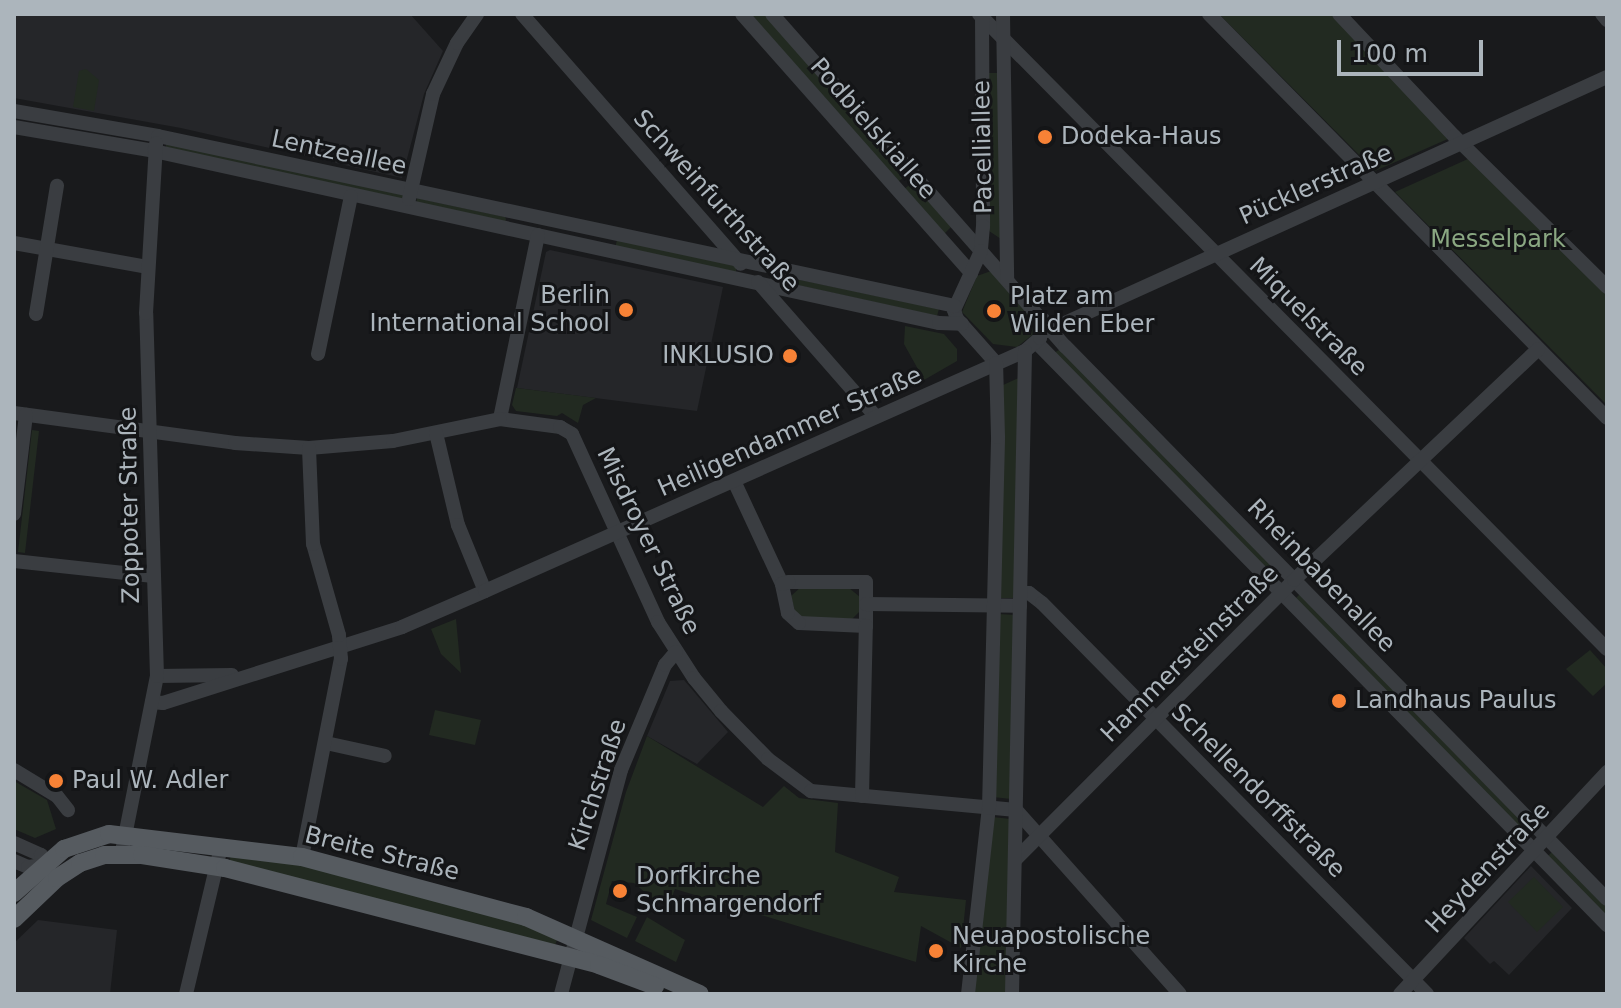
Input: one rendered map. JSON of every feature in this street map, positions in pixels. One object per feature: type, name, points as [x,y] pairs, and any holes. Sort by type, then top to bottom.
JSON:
[{"type":"main road","name":"Breite Straße","points":[[50,872],[80,841],[124,835],[302,857],[484,904],[574,938],[700,994]]},
{"type":"main road","points":[[14,893],[50,872],[92,858],[122,854],[216,866],[620,972],[672,994]]},
{"type":"main road","points":[[14,919],[50,872]]},
{"type":"street","points":[[408,208],[433,94],[457,43],[477,14]]},
{"type":"street","name":"Schweinfurthstraße","points":[[522,14],[876,417]]},
{"type":"street","name":"Podbielskiallee","points":[[742,14],[971,273]]},
{"type":"street","name":"Podbielskiallee","points":[[772,14],[981,251]]},
{"type":"street","name":"Pacelliallee","points":[[1003,14],[1007,280]]},
{"type":"street","points":[[1209,14],[1607,418]]},
{"type":"street","points":[[1339,14],[1462,144],[1607,287]]},
{"type":"street","points":[[1602,14],[1607,20]]},
{"type":"street","name":"Pacelliallee","points":[[981,15],[981,251]]},
{"type":"street","name":"Miquelstraße","points":[[981,15],[1607,649]]},
{"type":"street","name":"Pücklerstraße","points":[[1040,335],[1607,77]]},
{"type":"street","name":"Lentzeallee","points":[[14,111],[158,136],[511,213],[570,234],[759,283],[939,323],[962,324]]},
{"type":"street","name":"Lentzeallee","points":[[14,127],[154,151],[538,235],[570,234],[740,263],[955,306]]},
{"type":"street","points":[[154,151],[158,136]]},
{"type":"street","name":"Zoppoter Straße","points":[[122,854],[157,676],[147,267],[154,151]]},
{"type":"street","points":[[898,191],[915,176]]},
{"type":"street","points":[[36,314],[57,186]]},
{"type":"street","points":[[318,354],[351,196]]},
{"type":"street","points":[[507,229],[511,213]]},
{"type":"street","points":[[14,514],[20,414],[151,432],[309,448],[368,444],[500,419],[538,235]]},
{"type":"street","points":[[14,243],[147,267]]},
{"type":"street","points":[[968,994],[989,808],[998,428],[996,363],[962,324],[955,306],[981,251],[1007,280]]},
{"type":"street","name":"Rheinbabenallee","points":[[1007,280],[1040,335],[1282,592],[1607,925]]},
{"type":"street","points":[[996,363],[1040,335]]},
{"type":"street","points":[[1012,994],[1021,599],[1040,335]]},
{"type":"street","name":"Rheinbabenallee","points":[[1040,335],[1294,580],[1607,899]]},
{"type":"street","name":"Hammersteinstraße","points":[[1015,860],[1294,580],[1538,349]]},
{"type":"street","name":"Heiligendammer Straße","points":[[152,702],[163,703],[402,627],[996,363]]},
{"type":"street","name":"Misdroyer Straße","points":[[500,419],[560,427],[572,434],[617,534],[676,652],[729,720],[803,788],[1016,810]]},
{"type":"street","points":[[436,433],[455,517],[485,591]]},
{"type":"street","points":[[302,857],[341,673],[340,646],[313,544],[309,448]]},
{"type":"street","points":[[734,481],[782,584],[788,613],[799,623],[866,626]]},
{"type":"street","points":[[14,561],[153,576]]},
{"type":"street","points":[[782,584],[866,582],[862,796]]},
{"type":"street","name":"Schellendorffstraße","points":[[1021,599],[1029,593],[1042,603],[1427,994]]},
{"type":"street","points":[[866,604],[993,606],[1021,599]]},
{"type":"street","name":"Kirchstraße","points":[[561,994],[621,770],[665,665],[676,652]]},
{"type":"street","name":"Heiligendammer Straße","points":[[157,676],[244,676]]},
{"type":"street","points":[[326,743],[385,756]]},
{"type":"street","points":[[14,770],[57,796],[68,810]]},
{"type":"street","name":"Heydenstraße","points":[[1400,994],[1607,772]]},
{"type":"street","points":[[1016,810],[1180,994]]},
{"type":"street","points":[[14,843],[41,855],[50,872]]},
{"type":"street","points":[[186,994],[221,847]]},
{"type":"street","points":[[14,861],[50,872]]},
{"type":"shaded area","points":[[14,14],[410,14],[443,51],[424,94],[402,178],[181,128],[14,98]]},
{"type":"shaded area","name":"Berlin International School","points":[[550,250],[723,287],[697,411],[517,388],[546,252]]},
{"type":"shaded area","points":[[684,680],[728,732],[697,764],[647,736],[670,681]]},
{"type":"shaded area","points":[[1531,866],[1572,908],[1509,975],[1494,961],[1490,964],[1464,938]]},
{"type":"shaded area","points":[[38,920],[117,930],[110,994],[14,994],[14,943]]},
{"type":"green space","points":[[750,14],[764,14],[906,175],[898,182]]},
{"type":"green space","points":[[1219,14],[1333,14],[1450,138],[1375,171]]},
{"type":"green space","points":[[86,69],[99,80],[94,111],[73,107],[79,71]]},
{"type":"green space","points":[[988,73],[1000,73],[1001,239],[989,231]]},
{"type":"green space","points":[[166,143],[404,195],[403,202],[166,147]]},
{"type":"green space","name":"Messelpark","points":[[1470,158],[1607,294],[1607,405],[1395,192]]},
{"type":"green space","points":[[912,183],[952,226],[943,235],[904,189]]},
{"type":"green space","points":[[417,198],[505,217],[505,223],[416,205]]},
{"type":"green space","points":[[617,240],[736,266],[736,272],[615,248]]},
{"type":"green space","points":[[991,271],[1036,319],[1036,332],[1017,347],[993,344],[962,312],[977,276]]},
{"type":"green space","points":[[772,274],[939,309],[937,316],[770,279]]},
{"type":"green space","points":[[905,326],[944,334],[957,349],[957,361],[924,380],[904,344]]},
{"type":"green space","points":[[1062,348],[1281,572],[1275,579],[1054,353]]},
{"type":"green space","points":[[1021,377],[1015,598],[999,598],[1003,385]]},
{"type":"green space","points":[[516,388],[596,398],[583,405],[578,423],[562,413],[557,416],[516,411],[512,405]]},
{"type":"green space","points":[[32,430],[39,431],[25,553],[18,552]]},
{"type":"green space","points":[[802,586],[849,588],[860,597],[860,611],[852,619],[796,617],[791,596]]},
{"type":"green space","points":[[1302,592],[1535,831],[1528,839],[1295,599]]},
{"type":"green space","points":[[998,614],[1015,615],[1011,799],[993,797]]},
{"type":"green space","points":[[456,619],[461,673],[441,654],[431,629]]},
{"type":"green space","points":[[1590,650],[1607,669],[1607,683],[1593,696],[1566,669]]},
{"type":"green space","points":[[435,710],[481,720],[475,745],[429,735]]},
{"type":"green space","points":[[647,736],[763,807],[784,786],[799,798],[838,803],[835,852],[899,877],[894,892],[966,900],[961,948],[921,926],[916,962],[675,889],[672,897],[654,900],[634,883],[612,881],[606,904],[637,917],[627,938],[591,920],[626,792]]},
{"type":"green space","points":[[14,781],[47,800],[56,829],[35,838],[14,829]]},
{"type":"green space","points":[[993,817],[1010,819],[1007,994],[973,994]]},
{"type":"green space","points":[[1554,850],[1607,905],[1607,920],[1546,858]]},
{"type":"green space","points":[[231,854],[287,861],[505,917],[558,937],[554,948],[229,864]]},
{"type":"green space","points":[[1534,877],[1563,907],[1537,932],[1508,902]]},
{"type":"green space","points":[[647,917],[685,940],[676,962],[635,941]]},
{"type":"place","name":"Dodeka-Haus","points":[[1045,137]]},
{"type":"place","name":"Berlin International School","points":[[626,310]]},
{"type":"place","name":"Platz am Wilden Eber","points":[[994,311]]},
{"type":"place","name":"INKLUSIO","points":[[790,356]]},
{"type":"place","name":"Landhaus Paulus","points":[[1339,701]]},
{"type":"place","name":"Paul W. Adler","points":[[56,781]]},
{"type":"place","name":"Dorfkirche Schmargendorf","points":[[620,891]]},
{"type":"place","name":"Neuapostolische Kirche","points":[[936,951]]}]
